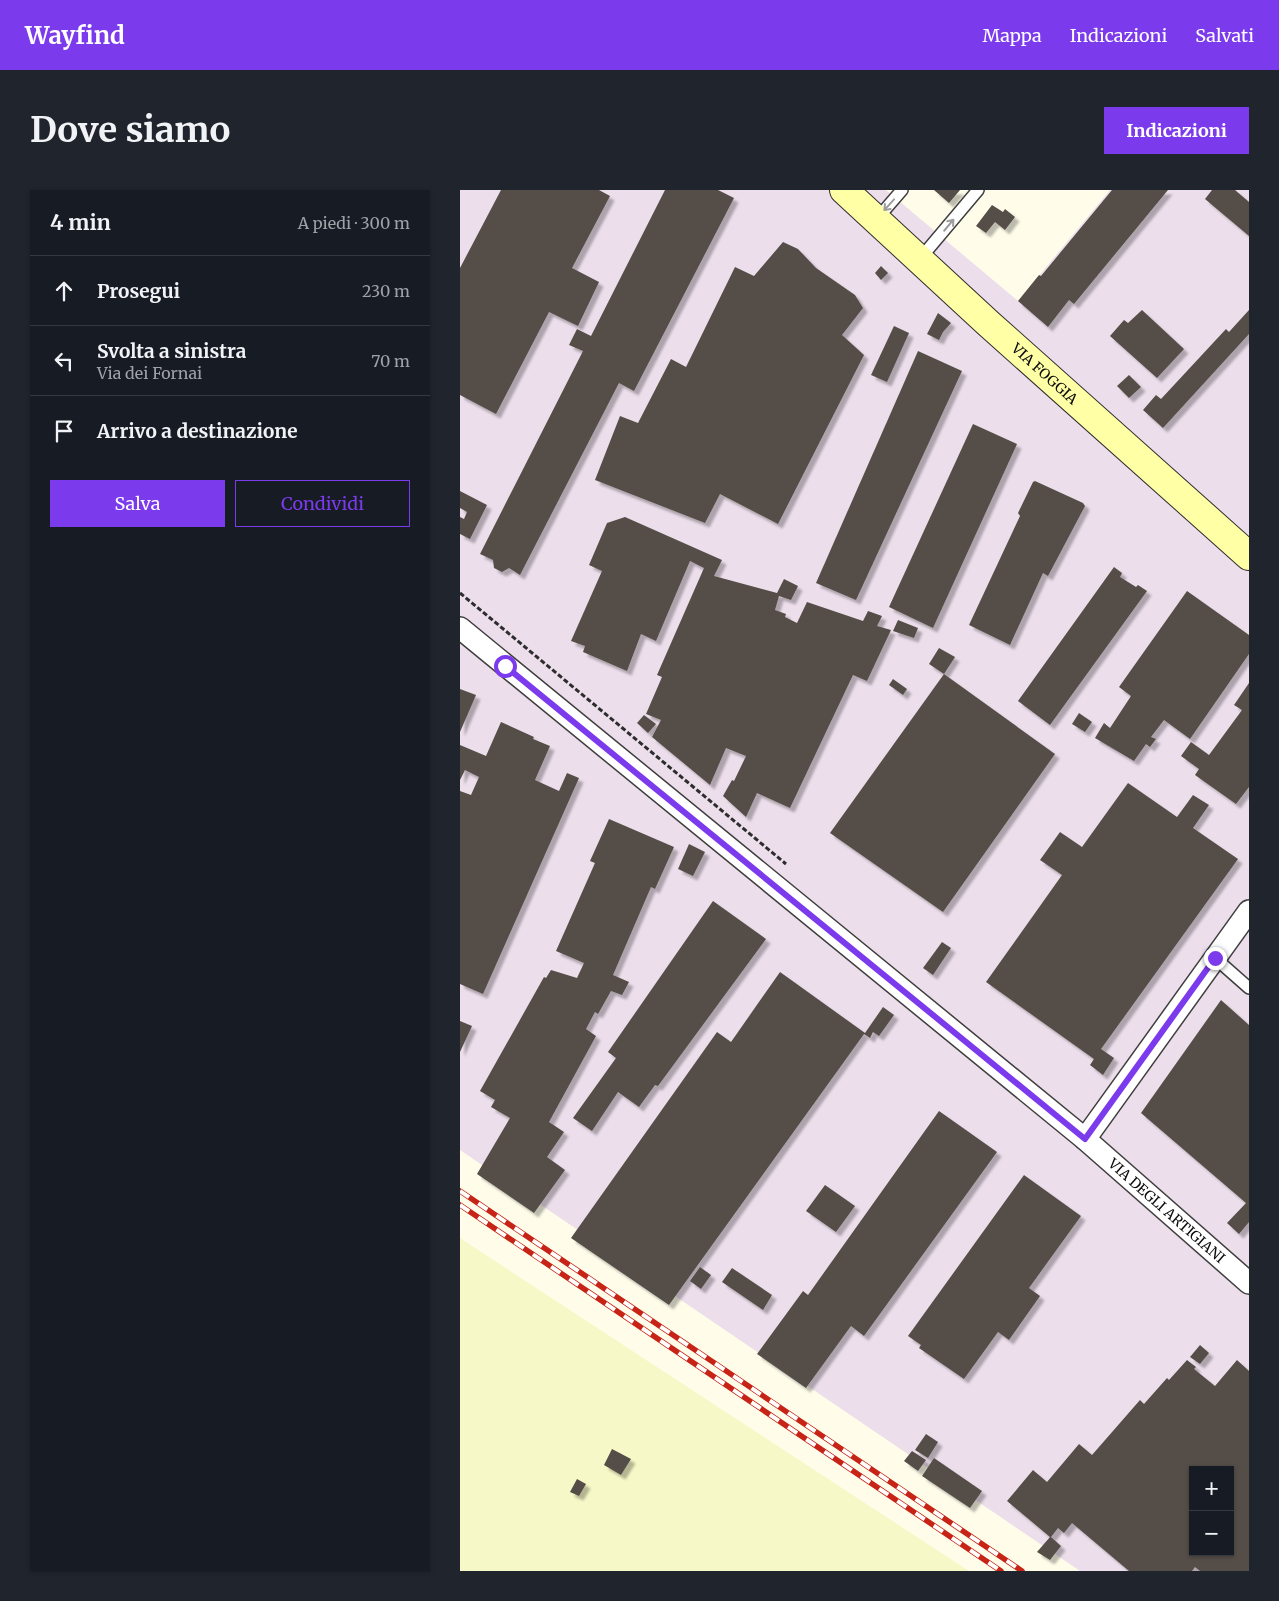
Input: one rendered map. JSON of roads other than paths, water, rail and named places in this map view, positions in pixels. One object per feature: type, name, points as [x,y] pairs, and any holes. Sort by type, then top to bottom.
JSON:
[{"type":"main road","name":"VIA FOGGIA","points":[[844,190],[989,324],[1249,556]]},
{"type":"street","name":"VIA DEGLI ARTIGIANI","points":[[460,628],[1085,1139],[1249,1283]]},
{"type":"street","points":[[1085,1139],[1249,911]]},
{"type":"lane","points":[[876,220],[902,190]]},
{"type":"lane","points":[[919,260],[978,190]]},
{"type":"lane","points":[[1215,958],[1249,988]]},
{"type":"railway","points":[[460,1191],[1022,1571]]},
{"type":"railway","points":[[460,1205],[1001,1571]]}]
